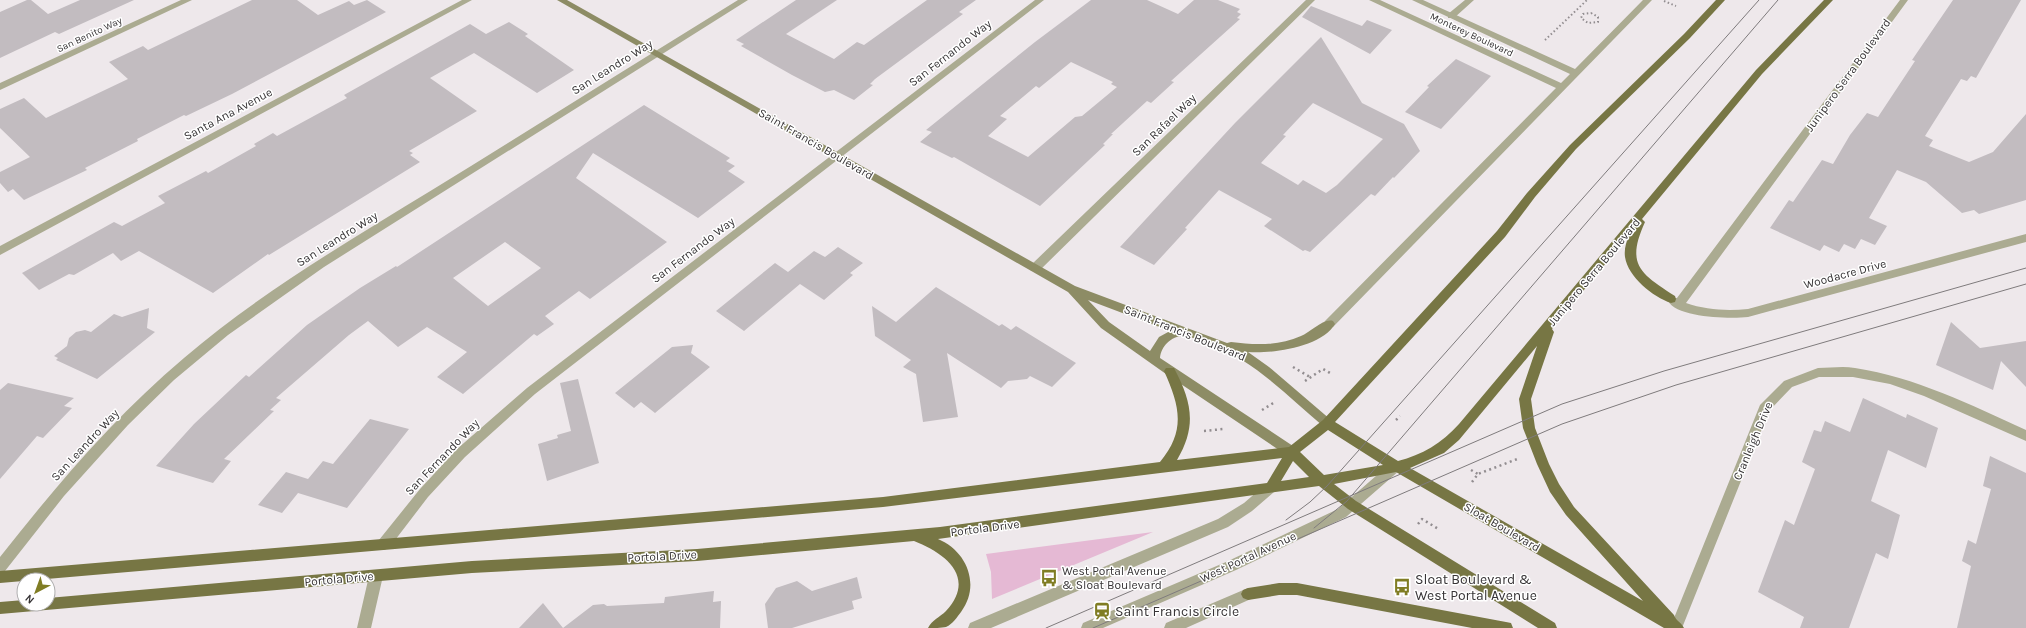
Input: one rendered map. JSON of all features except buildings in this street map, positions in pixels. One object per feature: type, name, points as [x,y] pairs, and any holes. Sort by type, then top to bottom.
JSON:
[{"type":"main road","name":"Saint Francis Boulevard","points":[[561,0],[1071,288],[1218,344],[1256,363],[1327,423]]},
{"type":"main road","points":[[1270,488],[1292,452],[1327,423],[1501,234],[1531,194],[1573,147],[1687,36],[1721,0]]},
{"type":"main road","name":"Junipero Serra Boulevard","points":[[1321,481],[1371,473],[1396,466],[1429,455],[1452,440],[1551,324],[1759,72],[1828,0]]},
{"type":"main road","points":[[1644,212],[1631,245],[1631,260],[1640,275],[1675,302]]},
{"type":"main road","name":"Saint Francis Boulevard","points":[[1071,288],[1105,325],[1170,372],[1292,452]]},
{"type":"main road","points":[[1218,344],[1264,349],[1288,346],[1310,338],[1329,324]]},
{"type":"main road","points":[[1551,324],[1525,399],[1529,428],[1543,464],[1554,488],[1570,511],[1676,628]]},
{"type":"main road","points":[[1154,360],[1154,352],[1161,340],[1173,334],[1187,332]]},
{"type":"main road","points":[[1163,468],[1173,458],[1178,448],[1186,419],[1182,399],[1170,372]]},
{"type":"main road","name":"Sloat Boulevard","points":[[1327,423],[1396,466],[1676,628]]},
{"type":"main road","points":[[0,577],[918,499],[1231,458],[1292,452]]},
{"type":"main road","points":[[1292,452],[1321,481],[1352,505],[1550,628]]},
{"type":"main road","name":"Portola Drive","points":[[0,608],[472,567],[697,555],[911,536],[987,528],[1321,481]]},
{"type":"main road","points":[[911,536],[936,544],[947,550],[955,557],[964,576],[963,595],[959,605],[948,618],[935,628]]},
{"type":"main road","points":[[1248,594],[1278,589],[1303,590],[1506,628]]},
{"type":"street","name":"San Benito Way","points":[[0,87],[188,0]]},
{"type":"street","name":"Santa Ana Avenue","points":[[0,251],[468,0]]},
{"type":"street","name":"San Leandro Way","points":[[0,567],[76,473],[122,423],[170,377],[219,336],[268,299],[320,264],[744,0]]},
{"type":"street","name":"San Fernando Way","points":[[384,544],[424,493],[461,453],[494,422],[531,391],[1040,0]]},
{"type":"street","name":"San Rafael Way","points":[[1035,268],[1311,0]]},
{"type":"street","name":"Monterey Boulevard","points":[[1372,0],[1562,87]]},
{"type":"street","name":"Monterey Boulevard","points":[[1416,0],[1576,73]]},
{"type":"street","points":[[1451,16],[1470,0]]},
{"type":"street","points":[[1329,324],[1648,0]]},
{"type":"street","name":"Junipero Serra Boulevard","points":[[1675,302],[1904,0]]},
{"type":"street","name":"Woodacre Drive","points":[[1675,302],[1696,311],[1714,314],[1748,313],[2026,238]]},
{"type":"street","name":"Cranleigh Drive","points":[[1676,628],[1764,408],[1773,394],[1788,383],[1808,375],[1832,371],[1861,373],[1891,378],[1922,389],[2026,436]]},
{"type":"street","name":"West Portal Avenue","points":[[1088,628],[1238,563],[1342,512],[1396,466]]},
{"type":"street","points":[[975,628],[1223,523],[1248,507],[1270,488]]},
{"type":"street","points":[[364,628],[376,576]]},
{"type":"street","points":[[1171,628],[1248,594]]},
{"type":"path","points":[[1540,45],[1587,0]]},
{"type":"path","points":[[1664,1],[1676,6]]},
{"type":"path","points":[[1575,12],[1581,15],[1581,18],[1588,23],[1600,21],[1598,17],[1591,13],[1581,15]]},
{"type":"path","points":[[1287,364],[1310,377]]},
{"type":"path","points":[[1300,386],[1310,377],[1323,369],[1330,373]]},
{"type":"path","points":[[1261,410],[1279,399]]},
{"type":"path","points":[[1396,420],[1400,416]]},
{"type":"path","points":[[1204,431],[1225,429]]},
{"type":"path","points":[[1472,482],[1478,474],[1522,457]]},
{"type":"path","points":[[1471,470],[1478,474]]},
{"type":"path","points":[[1418,524],[1422,519],[1440,530]]},
{"type":"shaded area","points":[[1153,532],[992,599],[991,572],[986,554]]},
{"type":"tram line","points":[[1286,520],[1310,502],[1327,486],[1759,0]]},
{"type":"tram line","points":[[1352,495],[1778,0]]},
{"type":"tram line","points":[[1352,495],[1562,404],[1664,371],[2026,268]]},
{"type":"tram line","points":[[1093,628],[1562,424],[1676,385],[2026,284]]},
{"type":"tram line","points":[[1046,628],[1352,495]]},
{"type":"tram line","points":[[1314,528],[1352,495]]},
{"type":"place","name":"West Portal Avenue & Sloat Boulevard","points":[[1049,578]]},
{"type":"place","name":"Sloat Boulevard & West Portal Avenue","points":[[1402,587]]},
{"type":"place","name":"Saint Francis Circle","points":[[1102,611]]}]
